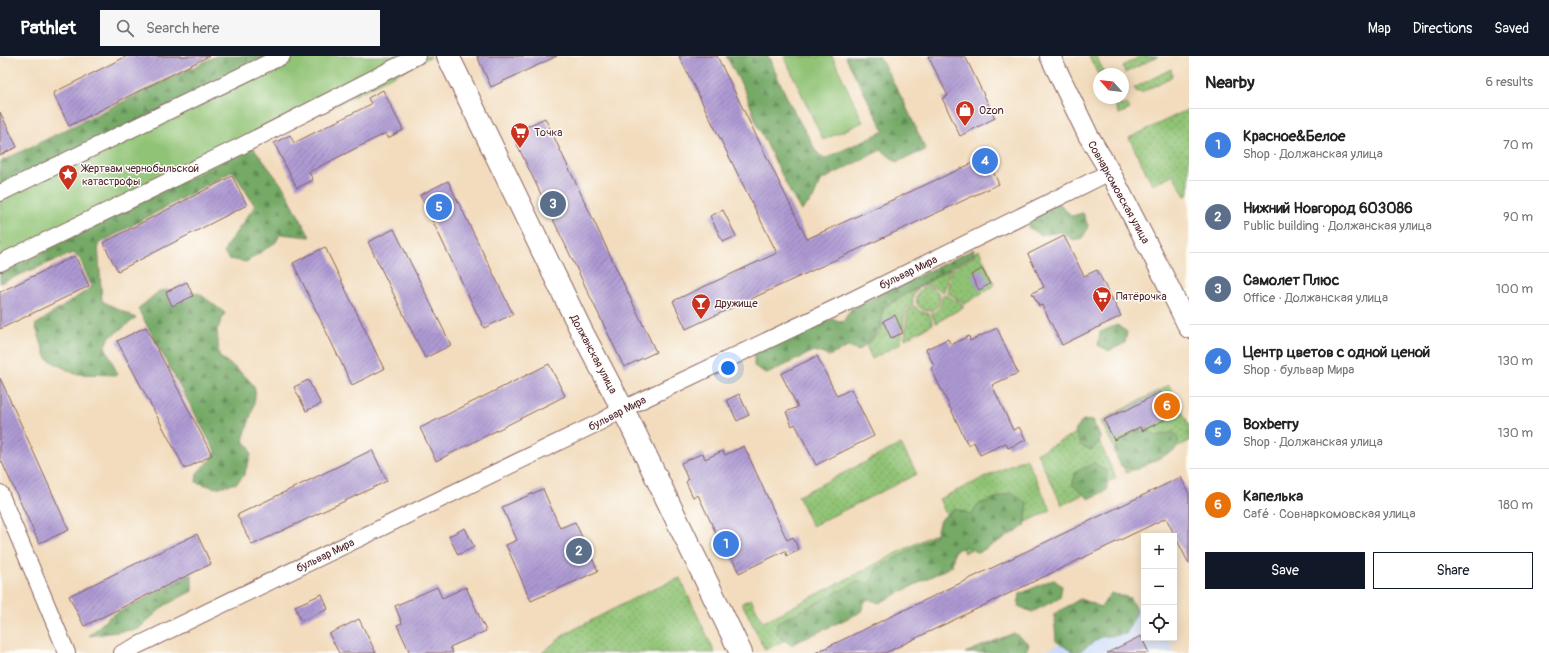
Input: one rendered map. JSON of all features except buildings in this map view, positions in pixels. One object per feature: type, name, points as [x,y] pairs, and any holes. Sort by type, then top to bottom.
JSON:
[{"type":"main road","name":"Должанская улица","points":[[448,56],[581,330],[623,409],[741,653]]},
{"type":"street","points":[[0,193],[282,56]]},
{"type":"street","points":[[0,263],[234,149],[417,56]]},
{"type":"street","name":"Совнаркомовская улица","points":[[1050,56],[1088,135],[1110,172],[1189,328]]},
{"type":"street","name":"бульвар Мира","points":[[122,653],[595,424],[623,409],[851,300],[1110,172]]},
{"type":"street","points":[[0,493],[67,653]]},
{"type":"shaded area","points":[[1141,603],[1141,641],[1169,641],[1175,653],[1041,653]]},
{"type":"green space","points":[[216,56],[266,56],[0,189],[0,162]]},
{"type":"green space","points":[[273,56],[432,56],[0,275],[0,187]]},
{"type":"green space","points":[[726,56],[768,56],[789,102],[815,150],[824,159],[884,131],[845,56],[879,56],[903,100],[926,150],[897,162],[881,150],[820,181],[813,199],[801,211],[790,192],[757,124],[746,93]]},
{"type":"green space","points":[[784,56],[832,56],[863,122],[823,140]]},
{"type":"green space","points":[[1089,56],[1096,56],[1102,68],[1095,68]]},
{"type":"green space","points":[[1141,56],[1158,56],[1129,71],[1129,68],[1123,68],[1124,65]]},
{"type":"green space","points":[[1171,69],[1171,77],[1141,93],[1136,91],[1134,88]]},
{"type":"green space","points":[[1114,104],[1120,104],[1121,106],[1127,104],[1130,109],[1119,114]]},
{"type":"green space","points":[[1189,109],[1189,194],[1185,196],[1173,175],[1152,184],[1129,138]]},
{"type":"green space","points":[[246,138],[284,188],[310,237],[280,234],[276,242],[246,262],[229,259],[224,253],[227,245],[255,206],[233,171],[98,244],[102,301],[136,318],[109,338],[105,346],[118,375],[75,374],[47,359],[35,325],[92,287],[79,257],[73,253],[0,283],[0,272]]},
{"type":"green space","points":[[1059,203],[1072,216],[1083,213],[1088,226],[1083,238],[1073,240],[1062,232],[1040,235],[1028,227],[1030,217]]},
{"type":"green space","points":[[974,249],[973,255],[883,307],[880,330],[859,351],[848,347],[829,356],[814,351],[767,374],[754,366],[754,350],[766,344],[776,346],[781,337],[802,325],[812,328],[832,319],[843,322],[851,309]]},
{"type":"green space","points":[[979,250],[994,283],[993,286],[965,304],[947,292],[952,269],[974,256],[975,252]]},
{"type":"green space","points":[[950,269],[944,291],[942,292],[937,288],[926,285],[917,289],[914,293],[913,305],[905,310],[901,343],[872,359],[866,345],[881,331],[883,308]]},
{"type":"green space","points":[[928,287],[937,290],[940,299],[937,308],[928,311],[919,308],[916,299],[919,290]]},
{"type":"green space","points":[[179,289],[200,294],[225,313],[217,330],[219,356],[243,374],[254,387],[254,405],[243,441],[249,446],[251,455],[244,475],[237,483],[216,488],[196,482],[197,473],[216,453],[138,309],[159,291]]},
{"type":"green space","points":[[945,294],[965,306],[936,323],[931,314],[938,309],[941,304],[942,295]]},
{"type":"green space","points":[[915,306],[919,311],[929,314],[933,324],[905,339],[907,311]]},
{"type":"green space","points":[[1117,325],[1127,332],[1125,343],[1109,351],[1098,345],[1100,332]]},
{"type":"green space","points":[[1169,385],[1189,425],[1189,441],[1126,473],[1101,421]]},
{"type":"green space","points":[[1083,420],[1093,421],[1101,439],[1092,450],[1081,446],[1075,431]]},
{"type":"green space","points":[[1092,425],[1116,478],[1062,505],[1037,453]]},
{"type":"green space","points":[[1144,426],[1156,436],[1173,432],[1179,440],[1175,450],[1136,470],[1121,466],[1114,451],[1118,442]]},
{"type":"green space","points":[[901,444],[917,474],[812,526],[798,496]]},
{"type":"green space","points":[[1026,458],[1051,510],[964,553],[939,499]]},
{"type":"green space","points":[[1094,463],[1107,471],[1107,490],[1089,499],[1072,485],[1076,472]]},
{"type":"green space","points":[[1012,492],[1028,504],[1025,526],[978,553],[966,546],[954,551],[952,566],[879,603],[866,598],[861,612],[791,645],[777,635],[777,623],[857,582],[870,583],[876,569],[935,536],[940,520],[955,508],[972,515],[977,505]]},
{"type":"green space","points":[[940,531],[953,558],[765,650],[742,603],[751,599],[763,622]]},
{"type":"green space","points":[[192,574],[192,591],[164,606],[138,629],[89,636],[109,617]]},
{"type":"green space","points":[[680,578],[715,653],[542,653],[565,634],[652,589]]},
{"type":"green space","points":[[1053,579],[1062,586],[1060,598],[1032,612],[1018,606],[1020,594]]},
{"type":"green space","points":[[1111,593],[1130,598],[1137,612],[1126,634],[1101,637],[1077,653],[1074,653],[1056,641],[1054,614],[1080,599],[1101,607]]},
{"type":"green space","points":[[1014,633],[1029,644],[1025,653],[965,653]]},
{"type":"place","name":"Ozon","points":[[965,127]]},
{"type":"place","name":"Точка","points":[[520,149]]},
{"type":"place","name":"Центр цветов с одной ценой","points":[[985,161]]},
{"type":"place","name":"Жертвам чернобыльской катастрофы","points":[[68,191]]},
{"type":"place","name":"Самолет Плюс","points":[[553,204]]},
{"type":"place","name":"Boxberry","points":[[439,207]]},
{"type":"place","name":"Пятёрочка","points":[[1102,313]]},
{"type":"place","name":"Дружище","points":[[701,320]]},
{"type":"place","name":"Капелька","points":[[1167,406]]},
{"type":"place","name":"Красное&Белое","points":[[726,544]]},
{"type":"place","name":"Нижний Новгород 603086","points":[[579,551]]}]
